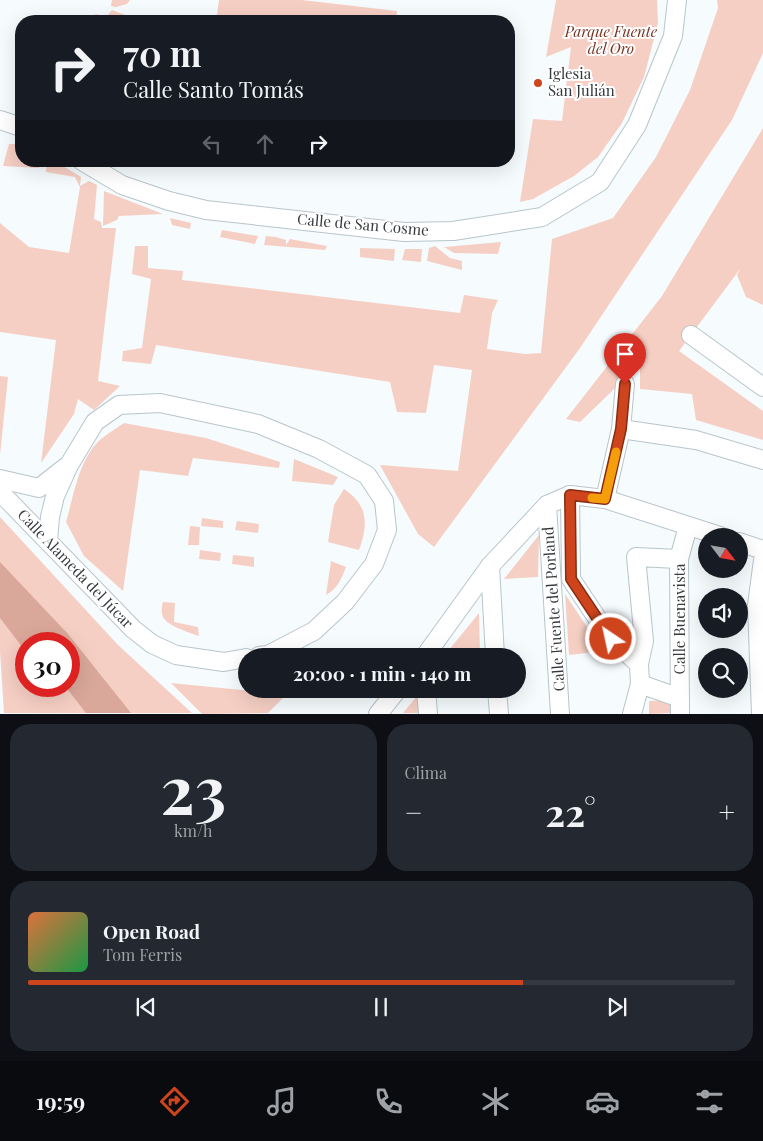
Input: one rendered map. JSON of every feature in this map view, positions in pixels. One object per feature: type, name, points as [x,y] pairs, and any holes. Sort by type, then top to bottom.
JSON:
[{"type":"street","name":"Calle de San Cosme","points":[[92,167],[122,185],[169,201],[206,210],[404,232],[453,231],[542,218],[600,182],[637,125],[673,36],[677,0]]},
{"type":"street","points":[[0,120],[15,125]]},
{"type":"street","points":[[691,335],[763,386]]},
{"type":"street","points":[[605,499],[621,429],[625,384]]},
{"type":"street","points":[[48,542],[50,517],[55,496],[68,465],[95,422],[119,405],[160,403],[258,424],[319,449],[367,475],[384,501],[387,530],[374,564],[345,602],[314,630],[281,648]]},
{"type":"street","points":[[621,429],[696,440],[763,460]]},
{"type":"street","points":[[0,479],[39,488],[68,465]]},
{"type":"street","name":"Calle Alameda del Júcar","points":[[0,492],[133,629],[152,644],[176,655],[224,662],[238,659]]},
{"type":"street","points":[[570,495],[571,579],[611,639],[639,664]]},
{"type":"street","points":[[431,648],[490,566],[547,505],[570,495],[605,499],[698,529]]},
{"type":"street","name":"Calle Fuente del Porland","points":[[547,505],[560,714]]},
{"type":"street","name":"Calle Buenavista","points":[[680,706],[679,559],[688,526]]},
{"type":"street","points":[[748,545],[763,550]]},
{"type":"street","points":[[632,714],[640,684],[639,664],[644,641],[636,557],[679,559]]},
{"type":"street","points":[[760,714],[757,605],[763,560]]},
{"type":"street","points":[[490,566],[495,648]]},
{"type":"street","points":[[640,684],[680,706]]},
{"type":"street","points":[[378,714],[391,698]]},
{"type":"street","points":[[427,698],[428,714]]},
{"type":"street","points":[[498,698],[499,714]]},
{"type":"green space","points":[[112,0],[130,0],[127,4],[116,7],[111,6]]},
{"type":"green space","points":[[219,0],[302,0],[397,11],[397,15],[217,15]]},
{"type":"green space","name":"Parque Fuente del Oro","points":[[556,0],[657,0],[658,23],[644,77],[622,123],[598,157],[574,176],[533,199],[520,202],[533,119],[562,121],[571,47],[546,57]]},
{"type":"green space","points":[[717,0],[763,0],[763,53],[732,120],[580,348],[434,547],[418,534],[380,465],[458,471],[472,370],[434,365],[426,413],[397,412],[390,382],[156,345],[151,364],[122,361],[123,351],[142,348],[151,279],[132,274],[135,246],[148,246],[148,268],[183,271],[182,280],[460,313],[464,295],[498,300],[492,313],[487,349],[525,354],[541,353],[552,239],[613,218],[656,157],[690,90],[718,8]]},
{"type":"green space","points":[[112,10],[125,15],[108,15]]},
{"type":"green space","points":[[763,128],[763,305],[746,297],[737,275],[740,269],[679,351],[763,411],[763,440],[696,420],[692,394],[640,389],[640,364],[580,422],[566,419],[662,296]]},
{"type":"green space","points":[[9,144],[14,144],[15,167],[3,166]]},
{"type":"green space","points":[[46,167],[65,167],[81,177],[80,186],[89,181],[97,185],[94,219],[101,222],[102,228],[116,228],[98,381],[120,386],[94,410],[78,399],[74,414],[41,463],[56,340],[0,332],[0,223],[29,247],[69,253],[80,187],[75,177],[46,172]]},
{"type":"green space","points":[[104,191],[163,214],[119,216],[117,220],[103,226]]},
{"type":"green space","points":[[170,218],[191,223],[190,229],[172,225]]},
{"type":"green space","points":[[222,230],[258,236],[255,244],[220,237]]},
{"type":"green space","points":[[266,236],[286,240],[286,245],[290,239],[327,246],[325,250],[264,245]]},
{"type":"green space","points":[[501,242],[498,254],[454,253],[444,247]]},
{"type":"green space","points":[[435,246],[450,258],[462,261],[462,270],[427,261],[429,248]]},
{"type":"green space","points":[[360,248],[395,249],[394,261],[360,257]]},
{"type":"green space","points":[[405,249],[422,249],[421,262],[402,260]]},
{"type":"green space","points":[[0,376],[8,377],[0,455]]},
{"type":"green space","points":[[124,423],[206,438],[280,462],[279,468],[193,458],[188,476],[140,470],[123,591],[84,556],[66,522],[78,477],[87,456],[101,439]]},
{"type":"green space","points":[[294,459],[338,477],[333,485],[292,481]]},
{"type":"green space","points":[[344,489],[358,502],[364,516],[364,532],[359,550],[328,542],[334,505]]},
{"type":"green space","points":[[0,517],[118,645],[192,713],[4,713],[0,651]]},
{"type":"green space","points":[[202,518],[223,521],[223,528],[201,526]]},
{"type":"green space","points":[[237,521],[259,524],[258,533],[235,530]]},
{"type":"green space","points":[[190,526],[200,527],[199,545],[188,545]]},
{"type":"green space","points":[[539,535],[538,577],[504,579]]},
{"type":"green space","points":[[200,550],[221,553],[220,561],[199,559]]},
{"type":"green space","points":[[233,555],[254,557],[254,567],[232,564]]},
{"type":"green space","points":[[331,561],[346,567],[336,586],[326,595]]},
{"type":"green space","points":[[565,594],[603,651],[569,655]]},
{"type":"green space","points":[[163,602],[175,603],[174,622],[198,627],[199,636],[167,622],[162,614]]},
{"type":"green space","points":[[479,613],[480,648],[451,648]]},
{"type":"green space","points":[[171,683],[238,690],[238,698],[283,698],[268,713],[202,714]]},
{"type":"green space","points":[[415,698],[417,698],[419,713],[403,713]]},
{"type":"green space","points":[[672,700],[672,713],[649,714],[649,701]]},
{"type":"shaded area","points":[[0,562],[66,632],[15,632],[15,638],[0,618]]},
{"type":"shaded area","points":[[80,649],[131,713],[86,713],[74,697],[80,697]]},
{"type":"slow traffic","points":[[592,498],[605,499],[616,452]]},
{"type":"place","name":"Iglesia San Julián","points":[[538,83]]},
{"type":"route","points":[[611,639],[571,579],[570,495],[605,499],[621,429],[625,384]]}]
